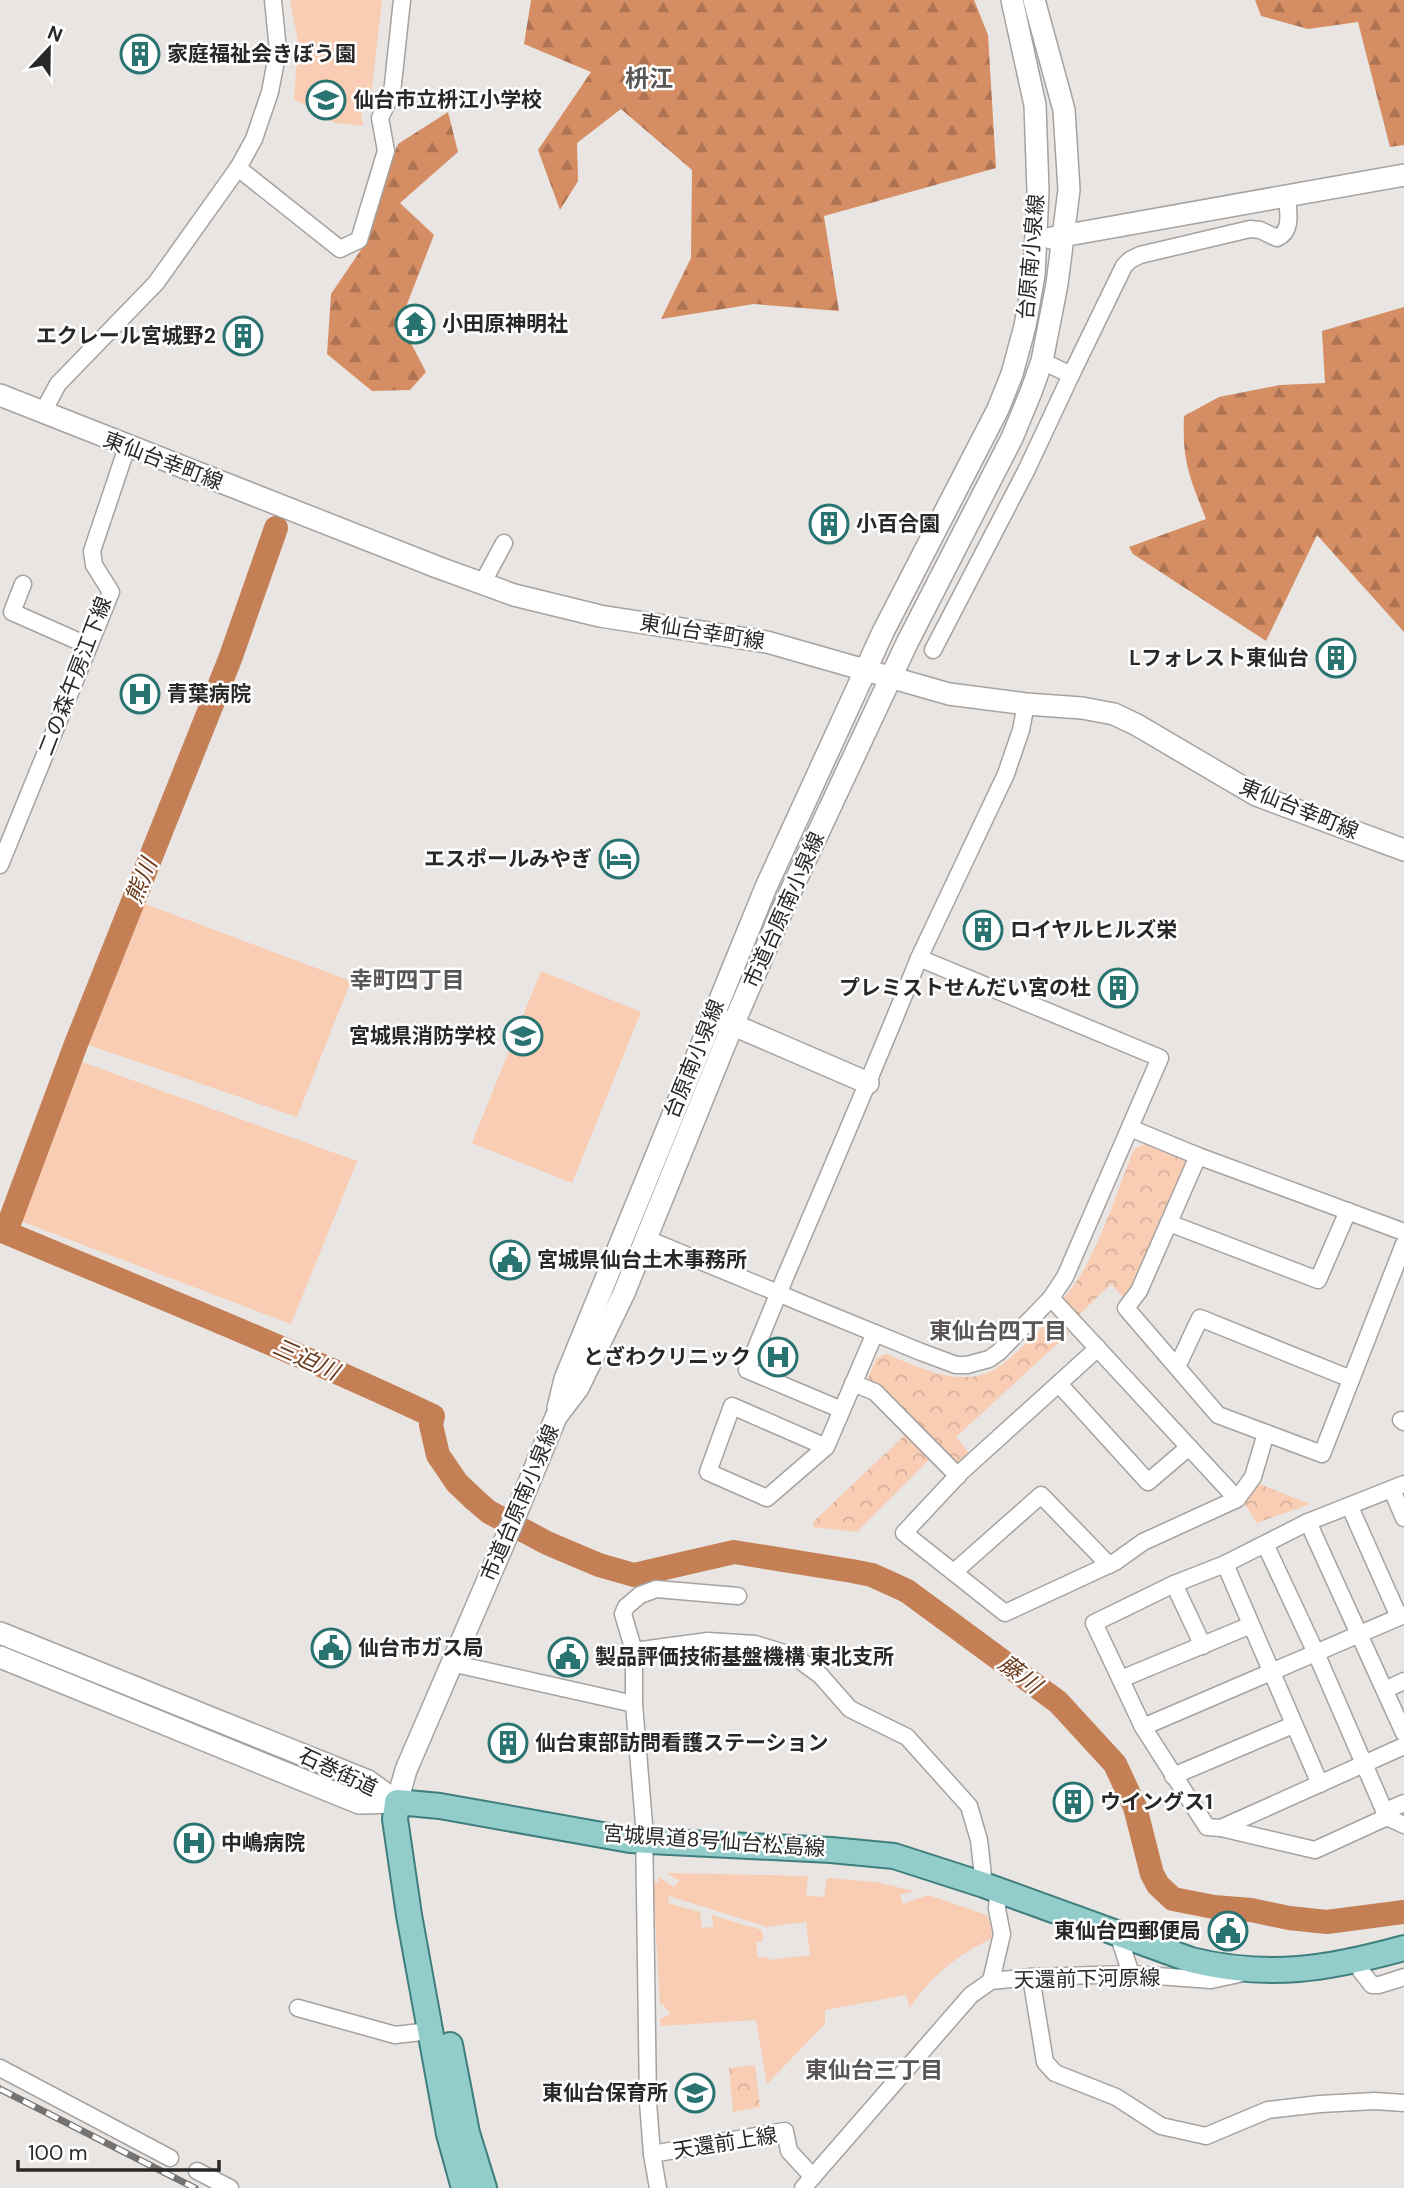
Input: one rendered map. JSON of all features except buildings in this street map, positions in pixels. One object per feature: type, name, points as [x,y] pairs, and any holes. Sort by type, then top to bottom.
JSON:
[{"type":"main road","name":"宮城県道8号仙台松島線","points":[[397,1802],[440,1806],[644,1841],[871,1853],[921,1863],[1191,1960],[1221,1967],[1251,1971],[1312,1968],[1357,1961],[1404,1948]]},
{"type":"main road","points":[[397,1802],[395,1819],[436,2131],[451,2188]]},
{"type":"main road","points":[[409,1915],[432,1967],[467,2133],[484,2188]]},
{"type":"main road","points":[[424,2032],[464,2188]]},
{"type":"street","points":[[43,412],[58,384],[156,283],[238,168],[254,139],[270,92],[278,50],[273,0]]},
{"type":"street","points":[[238,168],[340,249],[359,240],[386,151],[380,118],[392,93],[402,0]]},
{"type":"street","name":"台原南小泉線","points":[[556,1417],[565,1379],[766,887],[865,670],[998,409],[1012,374],[1025,326],[1034,275],[1038,191],[1035,105],[1012,0]]},
{"type":"street","name":"市道台原南小泉線","points":[[397,1802],[406,1770],[556,1417],[578,1388],[624,1293],[789,895],[891,677],[1012,438],[1042,361],[1064,237],[1069,190],[1064,110],[1034,0]]},
{"type":"street","points":[[1037,240],[1404,175]]},
{"type":"street","points":[[933,650],[1026,471],[1124,266],[1140,255],[1250,229],[1260,230],[1277,238],[1286,232],[1289,220],[1287,197]]},
{"type":"street","points":[[1042,361],[1071,375]]},
{"type":"street","name":"東仙台幸町線","points":[[0,395],[127,447],[514,595],[600,616],[767,642],[949,694],[1114,714],[1256,795],[1404,850]]},
{"type":"street","name":"二の森午房江下線","points":[[0,865],[111,592],[94,565],[92,551],[127,447]]},
{"type":"street","points":[[482,584],[504,543]]},
{"type":"street","points":[[23,584],[12,612],[89,646]]},
{"type":"street","points":[[842,1410],[747,1370],[919,958],[1006,774],[1021,730],[1026,704]]},
{"type":"street","points":[[646,1239],[956,1365],[978,1363],[999,1352],[1051,1298],[1065,1277],[1160,1058],[919,958]]},
{"type":"street","points":[[712,1016],[868,1083]]},
{"type":"street","points":[[1130,1128],[1404,1232]]},
{"type":"street","points":[[1198,1156],[1139,1291],[1126,1308],[1218,1415],[1322,1454],[1404,1244]]},
{"type":"street","points":[[1169,1223],[1318,1280],[1348,1212]]},
{"type":"street","points":[[1051,1298],[1237,1499]]},
{"type":"street","points":[[1177,1367],[1200,1318],[1351,1379]]},
{"type":"street","points":[[826,1447],[732,1406],[708,1472],[767,1497],[826,1447],[874,1333]]},
{"type":"street","points":[[1098,1348],[958,1476],[904,1533],[1005,1613],[1109,1564],[1143,1542],[1237,1499],[1252,1477],[1265,1433]]},
{"type":"street","points":[[853,1383],[875,1392],[958,1476]]},
{"type":"street","points":[[1059,1384],[1148,1482],[1189,1447]]},
{"type":"street","points":[[1404,1518],[1398,1487],[1308,1522],[1225,1564],[1174,1584],[1094,1623],[1143,1727],[1207,1827],[1315,1850],[1404,1802]]},
{"type":"street","points":[[954,1572],[1041,1494],[1109,1564]]},
{"type":"street","points":[[1143,1727],[1401,1616],[1350,1507]]},
{"type":"street","points":[[1308,1522],[1404,1733]]},
{"type":"street","points":[[1265,1544],[1317,1653],[1386,1814],[1404,1825]]},
{"type":"street","points":[[1225,1564],[1320,1784]]},
{"type":"street","points":[[1174,1584],[1203,1646]]},
{"type":"street","points":[[658,2188],[652,2154],[649,2102],[644,1841],[634,1704],[634,1651],[623,1614],[626,1607],[639,1595],[656,1589],[738,1596]]},
{"type":"street","points":[[1121,1679],[1251,1625]]},
{"type":"street","name":"石巻街道","points":[[0,1633],[368,1781],[397,1802]]},
{"type":"street","points":[[634,1651],[708,1641],[755,1644],[794,1656],[820,1675],[850,1709],[907,1737],[969,1806],[1002,1934],[992,1981]]},
{"type":"street","name":"石巻街道","points":[[0,1657],[359,1803],[397,1802]]},
{"type":"street","points":[[451,1663],[634,1704]]},
{"type":"street","points":[[1385,1690],[1404,1681]]},
{"type":"street","points":[[1173,1776],[1293,1726]]},
{"type":"street","points":[[1221,1828],[1404,1746]]},
{"type":"street","points":[[1118,1934],[1131,1974]]},
{"type":"street","points":[[1357,1961],[1372,1985],[1404,1977]]},
{"type":"street","name":"天還前下河原線","points":[[808,2183],[971,1995],[992,1981],[1131,1974],[1212,1980],[1251,1971]]},
{"type":"street","points":[[1031,1977],[1045,2062],[1055,2073],[1116,2097],[1161,2126],[1206,2136],[1268,2110],[1375,2101],[1404,2103]]},
{"type":"street","points":[[298,2008],[395,2035],[424,2032]]},
{"type":"street","points":[[0,2068],[170,2158]]},
{"type":"street","name":"天還前上線","points":[[652,2154],[785,2131],[789,2151],[808,2183]]},
{"type":"street","points":[[197,2171],[230,2188]]},
{"type":"green space","name":"仙台市立枡江小学校","points":[[290,0],[382,0],[372,89],[361,112],[363,126],[335,123],[294,99],[298,41]]},
{"type":"green space","points":[[531,0],[974,0],[988,35],[996,168],[824,216],[839,311],[754,304],[661,319],[691,258],[692,170],[621,109],[577,143],[578,181],[560,210],[538,150],[591,72],[524,44]]},
{"type":"green space","points":[[1255,0],[1404,0],[1404,145],[1390,147],[1358,22],[1308,29],[1261,16]]},
{"type":"green space","points":[[448,112],[458,152],[400,203],[434,235],[400,322],[426,372],[410,390],[372,391],[327,354],[331,294],[365,244],[381,183],[398,144]]},
{"type":"green space","points":[[1404,307],[1404,632],[1317,535],[1266,641],[1133,554],[1129,547],[1206,519],[1188,469],[1184,446],[1184,416],[1219,397],[1280,385],[1325,383],[1322,331]]},
{"type":"green space","points":[[135,900],[351,981],[297,1117],[80,1042]]},
{"type":"green space","points":[[541,971],[641,1012],[572,1183],[472,1143]]},
{"type":"green space","points":[[82,1062],[357,1161],[291,1324],[18,1220]]},
{"type":"green space","points":[[1145,1144],[1187,1161],[1132,1287],[1124,1298],[1111,1284],[1079,1315],[1063,1299],[1095,1248],[1134,1149]]},
{"type":"green space","points":[[1049,1321],[1058,1321],[1069,1333],[956,1437],[971,1455],[964,1462],[954,1463],[868,1378],[877,1358],[886,1354],[943,1375],[973,1377],[987,1373],[1007,1361]]},
{"type":"green space","points":[[907,1433],[931,1458],[857,1532],[814,1527],[813,1522]]},
{"type":"green space","points":[[1257,1483],[1310,1504],[1257,1523],[1243,1501]]},
{"type":"green space","points":[[667,1873],[808,1876],[806,1895],[824,1897],[827,1878],[876,1882],[914,1891],[900,1895],[903,1904],[928,1895],[987,1915],[992,1927],[991,1939],[945,1968],[910,2008],[906,1995],[825,2010],[825,2024],[767,2084],[756,2020],[661,2026],[660,2019],[670,2014],[663,2004],[660,2005],[653,1882],[658,1882],[659,1877],[674,1887],[679,1881]],"holes":[[[669,1896],[767,1927],[806,1922],[810,1955],[769,1960],[768,1957],[758,1958],[756,1942],[763,1941],[762,1930],[711,1915],[714,1927],[702,1928],[700,1912],[668,1903]]]},
{"type":"green space","points":[[755,2065],[760,2107],[733,2112],[729,2068]]},
{"type":"waterway","name":"熊川","points":[[9,1233],[8,1226],[76,1044],[230,659],[276,528]]},
{"type":"waterway","name":"藤川","points":[[0,1230],[271,1344],[433,1416],[431,1425],[438,1455],[457,1483],[475,1500],[489,1512],[547,1543],[599,1565],[634,1575],[734,1552],[872,1575],[907,1591],[1058,1702],[1115,1764],[1135,1807],[1152,1874],[1158,1885],[1173,1899],[1327,1922],[1404,1912]]},
{"type":"railway","points":[[0,2089],[195,2188]]},
{"type":"place","name":"家庭福祉会きぼう園","points":[[140,54]]},
{"type":"place","name":"仙台市立枡江小学校","points":[[326,100]]},
{"type":"place","name":"小田原神明社","points":[[415,324]]},
{"type":"place","name":"エクレール宮城野2","points":[[243,336]]},
{"type":"place","name":"小百合園","points":[[829,524]]},
{"type":"place","name":"Lフォレスト東仙台","points":[[1336,658]]},
{"type":"place","name":"青葉病院","points":[[140,694]]},
{"type":"place","name":"エスポールみやぎ","points":[[619,859]]},
{"type":"place","name":"ロイヤルヒルズ栄","points":[[983,930]]},
{"type":"place","name":"プレミストせんだい宮の杜","points":[[1118,988]]},
{"type":"place","name":"宮城県消防学校","points":[[523,1036]]},
{"type":"place","name":"宮城県仙台土木事務所","points":[[510,1260]]},
{"type":"place","name":"とざわクリニック","points":[[778,1357]]},
{"type":"place","name":"仙台市ガス局","points":[[331,1648]]},
{"type":"place","name":"製品評価技術基盤機構 東北支所","points":[[568,1657]]},
{"type":"place","name":"仙台東部訪問看護ステーション","points":[[508,1743]]},
{"type":"place","name":"ウイングス1","points":[[1073,1802]]},
{"type":"place","name":"中嶋病院","points":[[194,1843]]},
{"type":"place","name":"東仙台四郵便局","points":[[1228,1931]]},
{"type":"place","name":"東仙台保育所","points":[[695,2093]]},
{"type":"district","name":"枡江","points":[[649,79]]},
{"type":"district","name":"幸町四丁目","points":[[407,980]]},
{"type":"district","name":"東仙台四丁目","points":[[998,1331]]},
{"type":"district","name":"東仙台三丁目","points":[[874,2070]]},
{"type":"water label","name":"三迫川","points":[[306,1359]]}]
